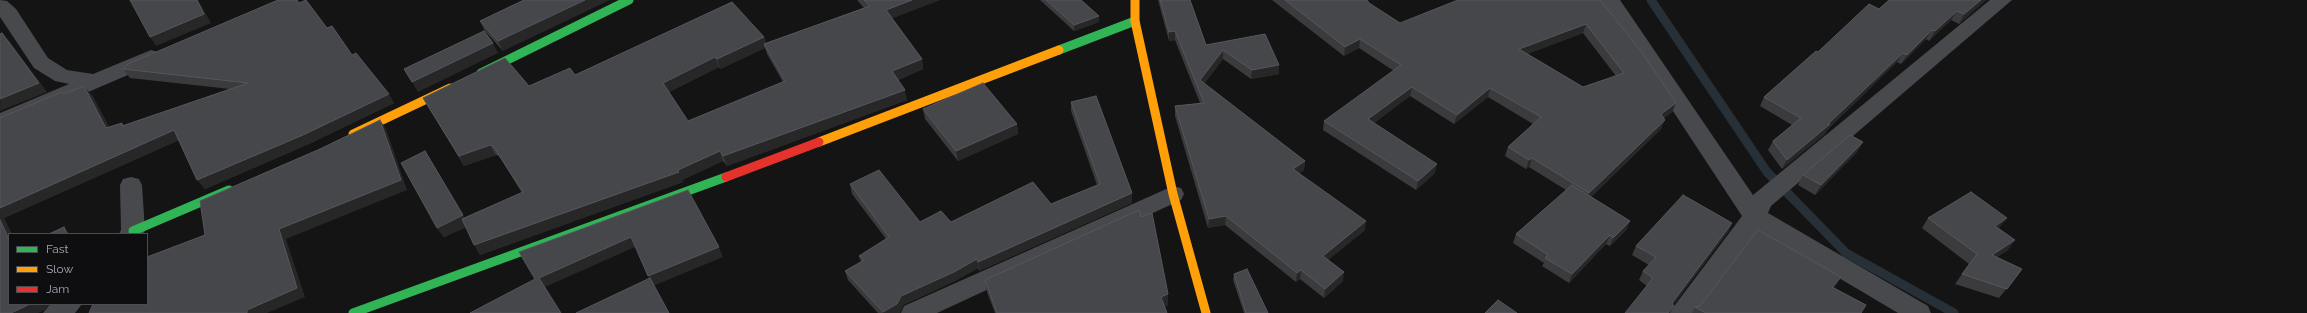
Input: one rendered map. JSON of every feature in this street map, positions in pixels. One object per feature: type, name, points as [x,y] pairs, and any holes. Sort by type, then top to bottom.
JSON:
[{"type":"street","points":[[474,77],[629,0]]},
{"type":"street","points":[[1135,0],[1134,21],[1173,194],[1206,313]]},
{"type":"street","points":[[1610,0],[1758,209],[1903,309]]},
{"type":"street","points":[[1681,313],[1758,209],[1784,180],[2002,0]]},
{"type":"street","points":[[3,13],[41,63],[62,76],[95,81]]},
{"type":"street","points":[[353,313],[848,132],[1134,21]]},
{"type":"street","points":[[0,122],[168,50]]},
{"type":"street","points":[[346,138],[459,84]]},
{"type":"street","points":[[132,185],[132,232],[240,185]]},
{"type":"street","points":[[913,313],[1173,194]]},
{"type":"street","points":[[55,313],[68,305]]},
{"type":"building","points":[[130,0],[197,0],[204,14],[150,37]]},
{"type":"building","points":[[278,0],[297,0],[299,3],[306,0],[327,28],[332,26],[352,55],[356,53],[389,94],[303,135],[197,180],[174,130],[0,208],[0,118],[62,92],[63,94],[84,86],[106,128],[122,123],[122,126],[248,83],[123,69],[128,64]]},
{"type":"building","points":[[524,0],[585,0],[498,41],[480,21]]},
{"type":"building","points":[[864,0],[912,0],[886,10],[922,59],[892,71],[905,90],[723,156],[720,151],[678,170],[679,172],[474,245],[462,219],[523,192],[493,146],[490,145],[459,156],[423,98],[505,58],[529,86],[570,68],[575,75],[732,2],[764,37],[717,59],[715,57],[663,83],[688,121],[785,81],[764,44],[870,6]]},
{"type":"building","points":[[1046,0],[1081,0],[1099,16],[1074,25]]},
{"type":"building","points":[[1160,0],[1190,0],[1206,45],[1265,34],[1279,65],[1252,70],[1223,50],[1200,80],[1305,161],[1293,169],[1366,221],[1323,256],[1344,272],[1325,289],[1301,270],[1297,273],[1226,216],[1209,219],[1175,106],[1204,103],[1175,31],[1169,32]]},
{"type":"building","points":[[1285,0],[1367,0],[1369,3],[1400,23],[1458,0],[1600,0],[1641,51],[1676,103],[1661,114],[1665,120],[1589,193],[1532,158],[1529,160],[1508,147],[1541,117],[1490,88],[1457,115],[1412,87],[1368,119],[1437,164],[1418,181],[1324,121],[1401,65],[1360,39],[1345,47]],"holes":[[[1586,24],[1624,73],[1583,87],[1519,49]]]},
{"type":"building","points":[[1889,0],[1981,0],[1964,14],[1957,11],[1935,31],[1932,30],[1907,55],[1903,53],[1828,124],[1830,124],[1787,160],[1773,141],[1801,118],[1764,97],[1816,51],[1818,52],[1869,4],[1879,9]]},
{"type":"building","points":[[484,31],[493,43],[412,82],[404,69]]},
{"type":"building","points":[[2,33],[39,83],[0,99],[0,34]]},
{"type":"building","points":[[983,83],[1017,124],[956,151],[923,109]]},
{"type":"building","points":[[1096,96],[1132,193],[978,262],[977,259],[954,272],[901,296],[897,304],[883,312],[845,271],[864,260],[859,256],[889,237],[850,184],[879,170],[920,222],[941,211],[951,222],[1033,182],[1051,204],[1100,184],[1071,102]]},
{"type":"building","points":[[380,120],[401,180],[279,229],[297,288],[247,310],[247,313],[89,313],[93,305],[148,305],[148,257],[205,235],[200,201],[320,149]]},
{"type":"building","points":[[1850,135],[1863,142],[1821,185],[1803,175]]},
{"type":"building","points":[[425,151],[463,215],[437,228],[401,163]]},
{"type":"building","points":[[1572,185],[1630,221],[1613,238],[1610,235],[1572,274],[1545,258],[1548,255],[1516,234]]},
{"type":"building","points":[[688,190],[719,247],[648,276],[631,237],[539,278],[561,313],[470,313],[535,279],[519,252]]},
{"type":"building","points":[[1971,192],[2007,218],[1995,226],[2015,240],[1992,255],[2022,269],[2007,289],[1962,274],[1977,254],[1928,218]]},
{"type":"building","points":[[1683,195],[1732,223],[1672,303],[1674,306],[1668,313],[1625,313],[1653,278],[1643,271],[1656,257],[1636,246]]},
{"type":"building","points":[[1139,210],[1141,217],[1152,213],[1168,294],[1161,297],[1167,313],[997,313],[985,280]]},
{"type":"building","points":[[0,220],[8,237],[8,305],[28,305],[11,313],[0,313]]},
{"type":"building","points":[[64,227],[67,233],[51,233]]},
{"type":"building","points":[[1758,230],[1841,277],[1832,287],[1866,305],[1861,313],[1706,313],[1695,307],[1700,306]]},
{"type":"building","points":[[1247,269],[1268,313],[1246,313],[1234,274]]},
{"type":"building","points":[[650,278],[669,313],[576,313]]},
{"type":"building","points":[[1498,300],[1517,313],[1485,313]]},
{"type":"waterway","points":[[1651,0],[1767,172],[1846,253],[1954,313]]},
{"type":"traffic: fast","points":[[481,73],[629,0]]},
{"type":"traffic: fast","points":[[1059,50],[1135,21]]},
{"type":"traffic: fast","points":[[353,313],[726,177]]},
{"type":"traffic: fast","points":[[133,231],[229,190]]},
{"type":"traffic: slow","points":[[1135,0],[1135,21],[1173,194],[1206,313]]},
{"type":"traffic: slow","points":[[819,142],[1059,50]]},
{"type":"traffic: slow","points":[[353,134],[450,88]]},
{"type":"traffic: jam","points":[[726,177],[819,142]]}]
